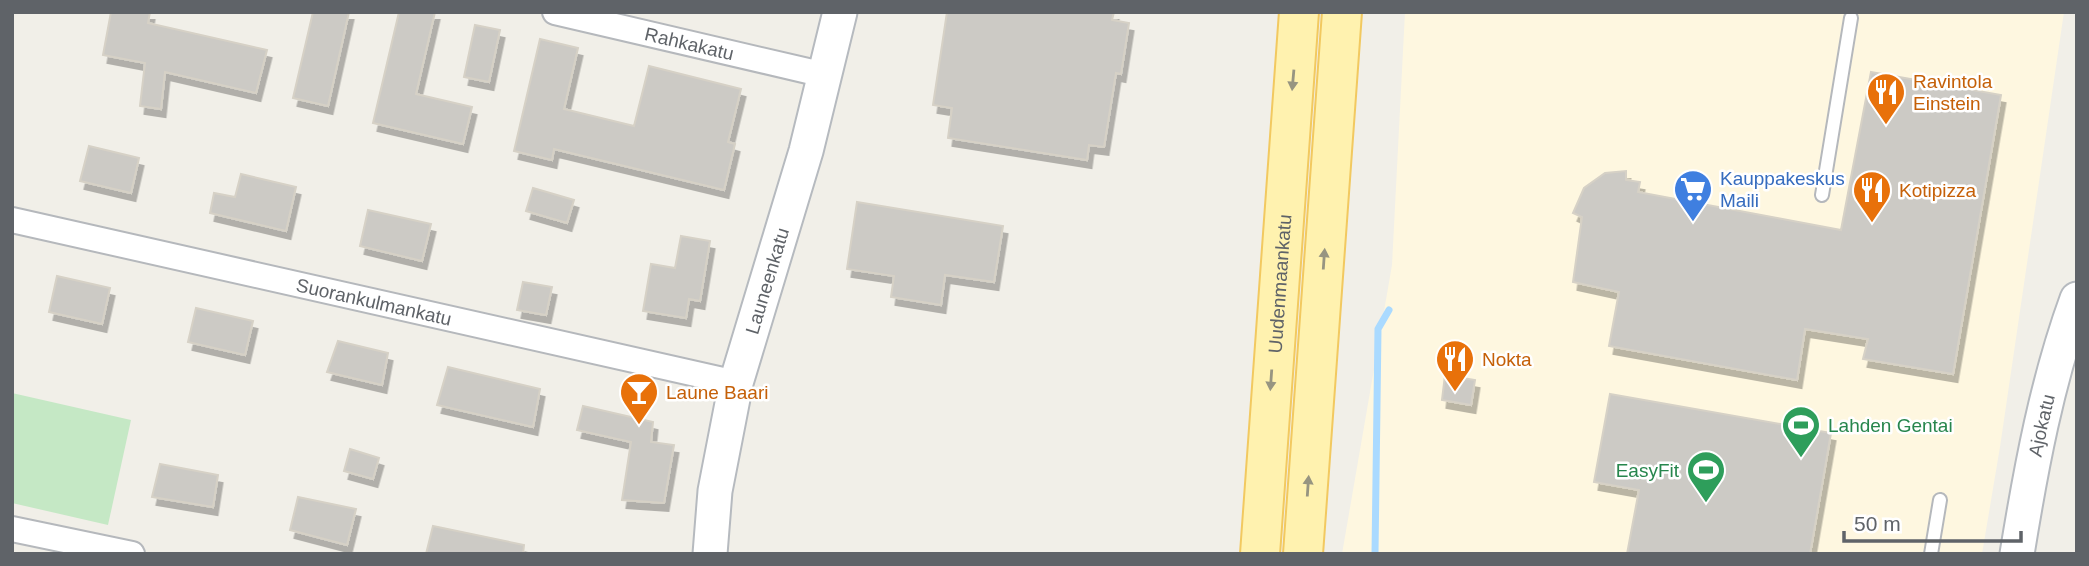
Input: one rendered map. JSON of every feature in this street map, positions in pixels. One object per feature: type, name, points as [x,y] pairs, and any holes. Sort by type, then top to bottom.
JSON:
[{"type":"main road","name":"Uudenmaankatu","points":[[1260,554],[1298,12]]},
{"type":"main road","points":[[1303,554],[1342,12]]},
{"type":"street","name":"Rahkakatu","points":[[555,12],[825,75]]},
{"type":"street","name":"Launeenkatu","points":[[710,554],[715,491],[736,383],[806,151],[840,12]]},
{"type":"street","name":"Suorankulmankatu","points":[[12,220],[736,383]]},
{"type":"street","name":"Ajokatu","points":[[2017,554],[2062,341],[2077,299]]},
{"type":"street","points":[[12,529],[132,554]]},
{"type":"lane","points":[[1822,195],[1852,18]]},
{"type":"lane","points":[[1931,554],[1940,500]]},
{"type":"shaded area","points":[[1405,12],[2064,12],[1982,554],[1342,554],[1392,265]]},
{"type":"green space","points":[[12,393],[131,420],[108,525],[12,503]]},
{"type":"building","points":[[111,12],[150,12],[148,23],[267,50],[256,93],[165,72],[161,109],[140,106],[145,63],[103,55]]},
{"type":"building","points":[[313,12],[349,12],[328,106],[293,98]]},
{"type":"building","points":[[399,12],[435,12],[416,94],[472,107],[463,144],[373,123]]},
{"type":"building","points":[[947,12],[1114,12],[1112,20],[1129,23],[1121,74],[1116,73],[1104,147],[1089,145],[1087,160],[948,138],[952,108],[933,105]]},
{"type":"building","points":[[475,25],[500,30],[489,82],[464,77]]},
{"type":"building","points":[[540,39],[578,48],[564,109],[634,126],[649,66],[741,89],[728,142],[735,144],[724,190],[554,149],[552,160],[514,151]]},
{"type":"building","name":"Kauppakeskus Maili","points":[[1871,72],[2001,95],[1953,374],[1863,359],[1868,339],[1805,329],[1797,380],[1609,346],[1619,292],[1573,282],[1582,217],[1573,213],[1584,188],[1605,173],[1626,171],[1626,180],[1640,182],[1638,192],[1841,230]]},
{"type":"building","points":[[89,146],[139,158],[131,193],[80,181]]},
{"type":"building","points":[[241,174],[296,187],[286,231],[210,213],[214,193],[235,197]]},
{"type":"building","points":[[533,188],[574,200],[567,223],[526,211]]},
{"type":"building","points":[[857,202],[1003,226],[994,282],[945,275],[941,305],[891,297],[894,276],[847,269]]},
{"type":"building","points":[[368,210],[431,224],[422,261],[360,246]]},
{"type":"building","points":[[681,236],[710,241],[700,301],[689,299],[686,318],[643,311],[651,264],[675,268]]},
{"type":"building","points":[[57,276],[110,288],[102,324],[49,312]]},
{"type":"building","points":[[523,282],[552,287],[546,315],[517,310]]},
{"type":"building","points":[[196,308],[253,321],[245,355],[188,342]]},
{"type":"building","points":[[338,341],[388,353],[382,385],[327,372]]},
{"type":"building","points":[[448,367],[540,389],[533,427],[437,405]]},
{"type":"building","points":[[1445,375],[1475,380],[1471,405],[1442,400]]},
{"type":"building","points":[[1610,394],[1831,433],[1810,554],[1627,554],[1639,490],[1594,482]]},
{"type":"building","points":[[583,406],[653,422],[651,442],[674,445],[664,503],[622,500],[631,442],[577,430]]},
{"type":"building","points":[[350,449],[379,458],[373,479],[344,471]]},
{"type":"building","points":[[160,464],[218,475],[213,507],[152,497]]},
{"type":"building","points":[[298,497],[356,509],[347,545],[290,530]]},
{"type":"building","points":[[433,526],[524,545],[523,554],[426,554]]},
{"type":"waterway","points":[[1375,554],[1378,329],[1389,310]]},
{"type":"place","name":"Ravintola Einstein","points":[[1886,126]]},
{"type":"place","name":"Kauppakeskus Maili","points":[[1693,223]]},
{"type":"place","name":"Kotipizza","points":[[1872,224]]},
{"type":"place","name":"Nokta","points":[[1455,393]]},
{"type":"place","name":"Laune Baari","points":[[639,426]]},
{"type":"place","name":"Lahden Gentai","points":[[1801,459]]},
{"type":"place","name":"EasyFit","points":[[1706,504]]}]
